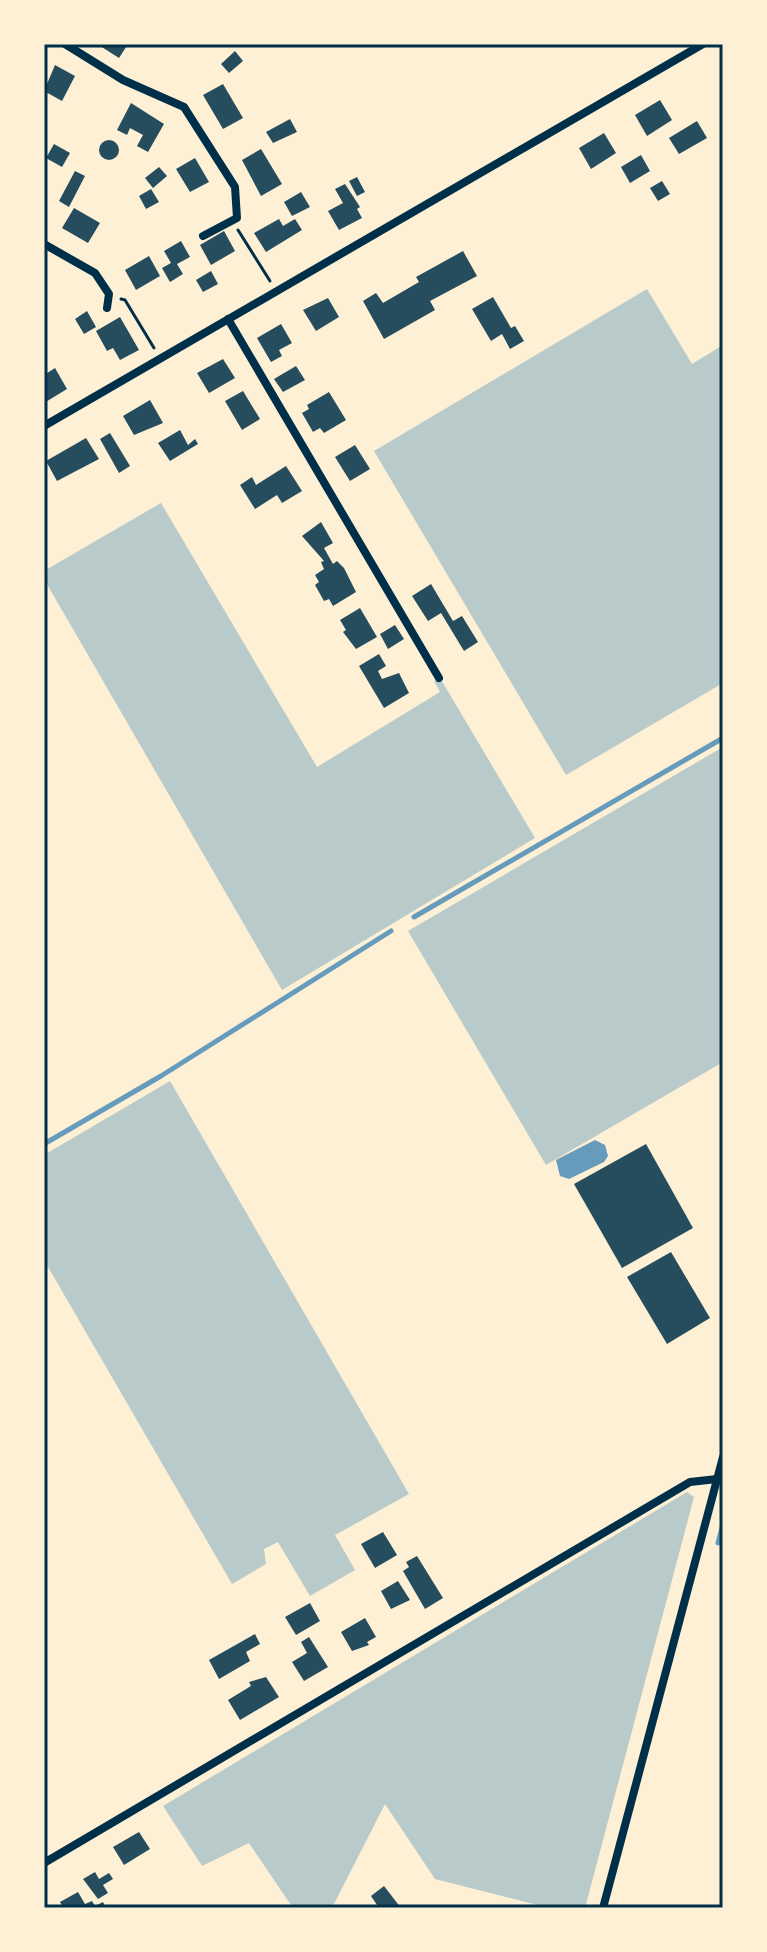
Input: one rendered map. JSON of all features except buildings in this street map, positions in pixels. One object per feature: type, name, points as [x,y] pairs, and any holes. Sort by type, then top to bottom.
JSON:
[{"type":"street","points":[[65,44],[80,48],[123,80],[184,107],[235,187],[237,218],[203,236]]},
{"type":"street","points":[[44,426],[703,44]]},
{"type":"street","points":[[44,244],[95,273],[109,294],[107,308]]},
{"type":"street","points":[[228,319],[439,678]]},
{"type":"street","points":[[603,1908],[723,1457]]},
{"type":"street","points":[[44,1863],[690,1482],[717,1479]]},
{"type":"path","points":[[237,218],[236,227],[276,291]]},
{"type":"path","points":[[109,294],[125,300],[160,358]]},
{"type":"shaded area","points":[[647,289],[692,364],[723,345],[723,683],[566,775],[374,451]]},
{"type":"shaded area","points":[[161,503],[317,767],[440,692],[434,681],[440,678],[535,838],[282,990],[44,579],[44,571]]},
{"type":"shaded area","points":[[723,747],[723,1062],[546,1165],[408,931]]},
{"type":"shaded area","points":[[170,1081],[409,1494],[335,1535],[355,1570],[310,1596],[278,1542],[264,1549],[266,1564],[232,1584],[44,1260],[44,1155]]},
{"type":"shaded area","points":[[687,1492],[694,1497],[585,1908],[549,1908],[435,1879],[385,1804],[334,1904],[326,1908],[293,1908],[249,1843],[202,1866],[163,1806]]},
{"type":"water","points":[[595,1140],[605,1145],[608,1156],[604,1162],[569,1179],[560,1176],[556,1160]]},
{"type":"waterway","points":[[414,917],[723,738]]},
{"type":"waterway","points":[[44,1144],[161,1076],[391,931]]},
{"type":"waterway","points":[[718,1543],[723,1524]]}]
